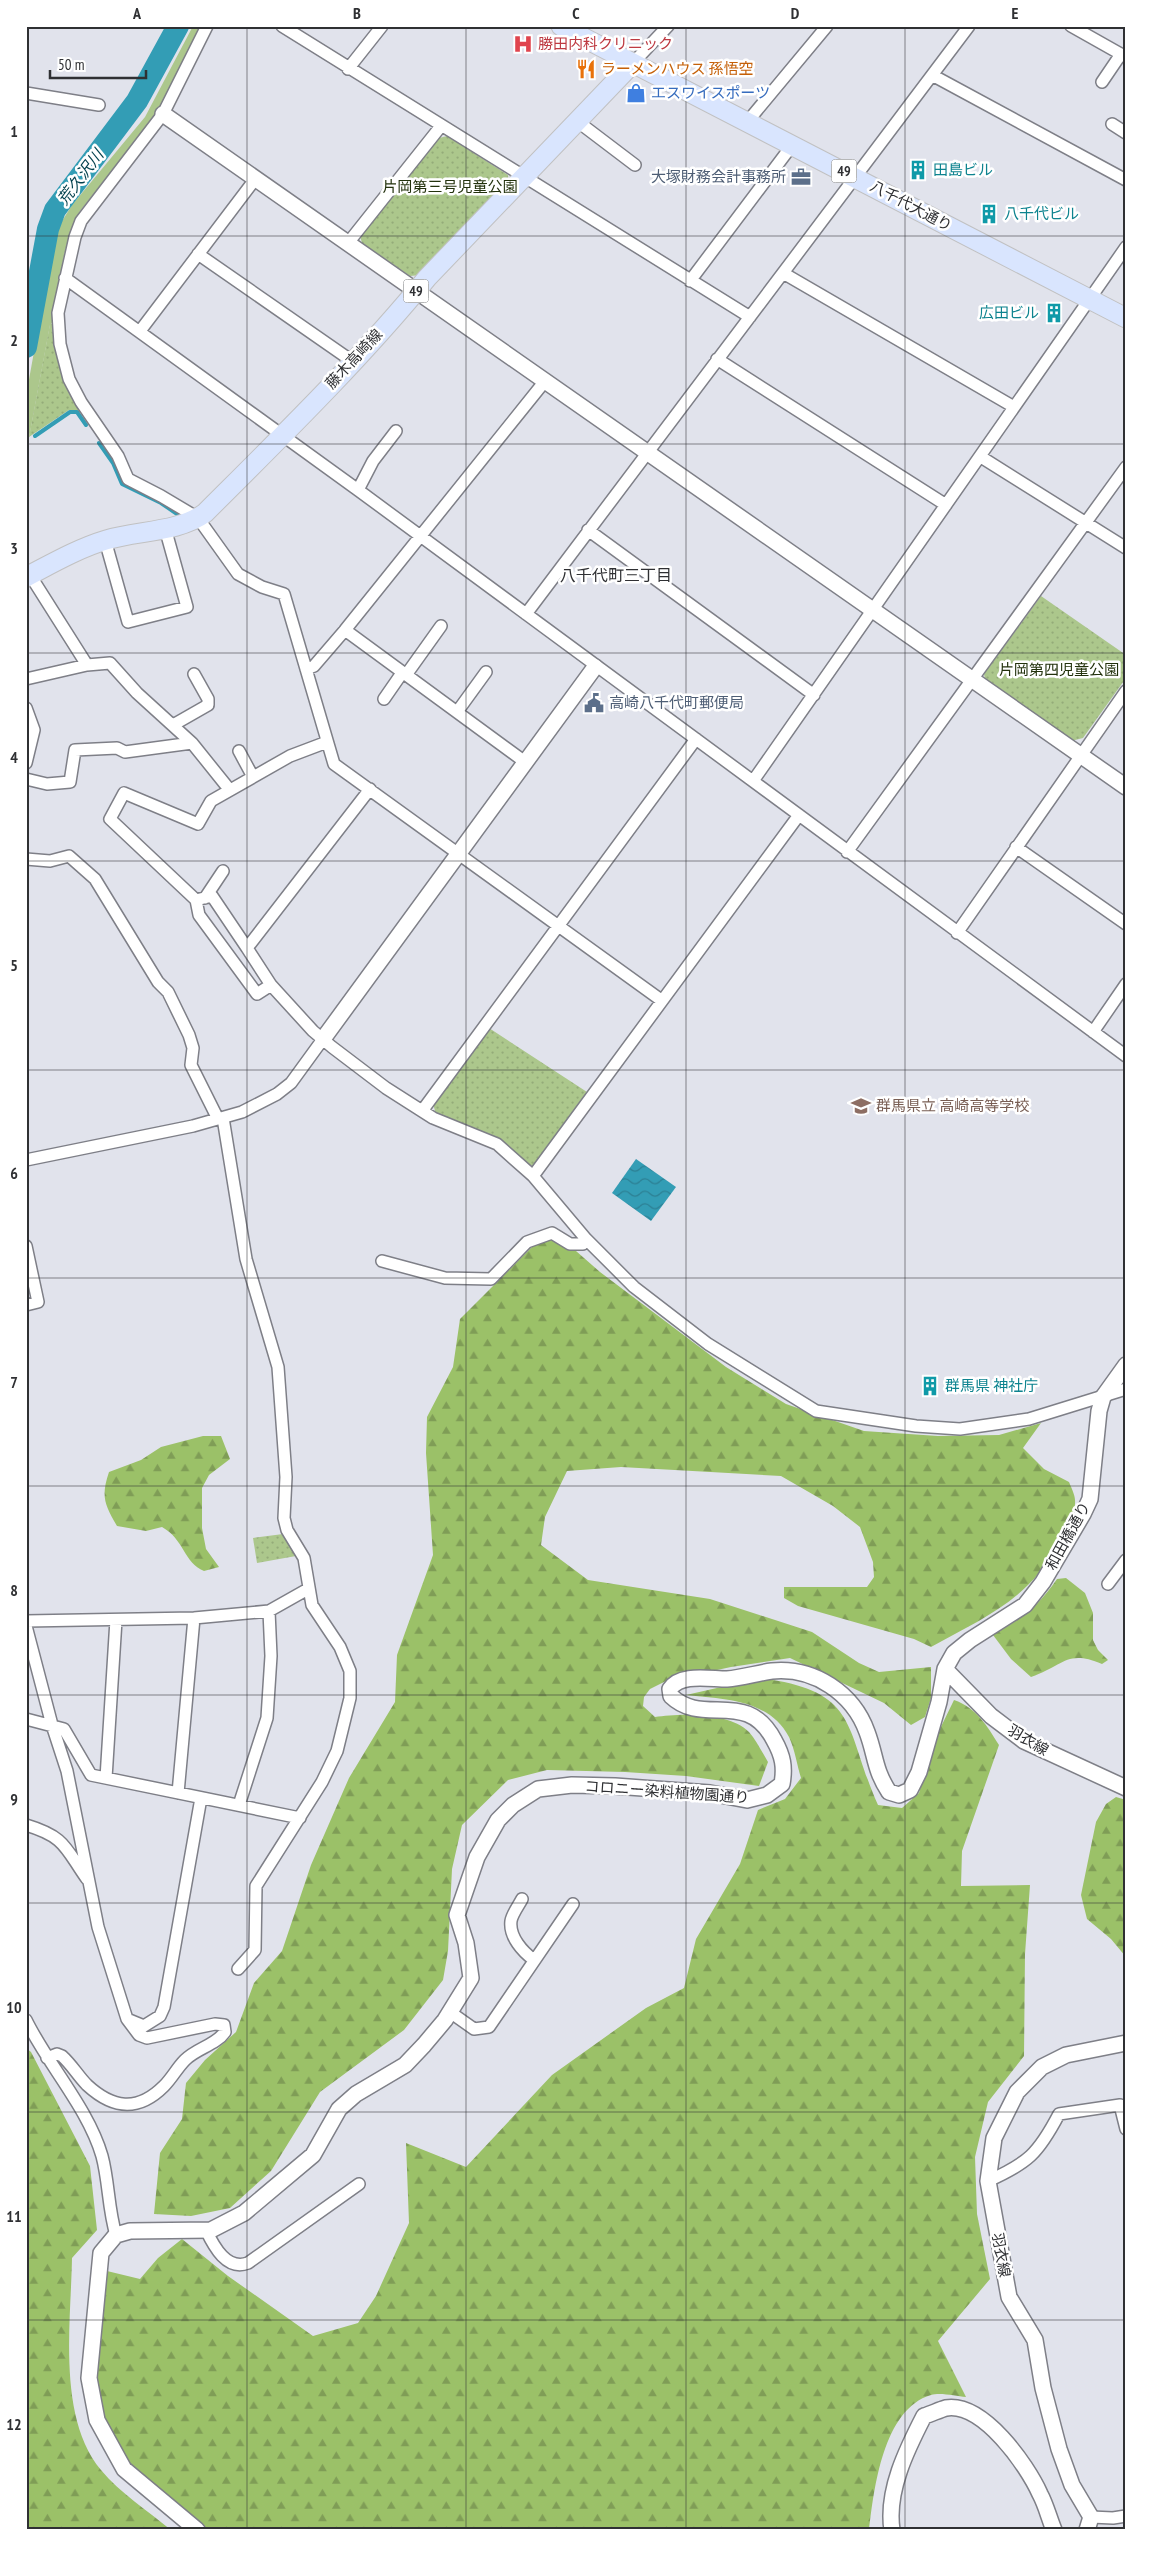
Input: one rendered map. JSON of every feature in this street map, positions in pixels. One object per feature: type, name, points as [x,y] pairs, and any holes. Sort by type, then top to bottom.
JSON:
[{"type":"main road","name":"八千代大通り","points":[[561,26],[793,144],[1126,318]]},
{"type":"main road","name":"藤木高崎線","points":[[28,576],[105,540],[165,528],[198,518],[352,361],[416,290],[632,63]]},
{"type":"street","points":[[207,26],[163,114],[85,213],[74,237],[58,313],[58,334],[65,367],[75,392],[118,456],[128,479],[198,518],[235,572],[262,587],[284,594],[334,764],[661,1000]]},
{"type":"street","points":[[282,26],[348,69],[750,318]]},
{"type":"street","points":[[348,69],[382,26]]},
{"type":"street","points":[[632,63],[668,26]]},
{"type":"street","points":[[748,121],[827,26]]},
{"type":"street","points":[[1071,26],[1123,56],[1102,82]]},
{"type":"street","points":[[526,614],[967,27]]},
{"type":"street","points":[[932,75],[1126,180]]},
{"type":"street","points":[[26,93],[99,104]]},
{"type":"street","points":[[163,114],[1126,787]]},
{"type":"street","points":[[577,121],[635,165]]},
{"type":"street","points":[[1112,124],[1126,133]]},
{"type":"street","points":[[348,243],[441,126]]},
{"type":"street","points":[[690,281],[793,144]]},
{"type":"street","points":[[140,331],[256,178]]},
{"type":"street","points":[[753,782],[1126,247]]},
{"type":"street","points":[[198,254],[352,361]]},
{"type":"street","points":[[783,273],[1014,407]]},
{"type":"street","points":[[65,278],[358,490],[1126,1056]]},
{"type":"street","points":[[717,359],[946,505]]},
{"type":"street","points":[[306,669],[314,666],[345,630],[545,381]]},
{"type":"street","points":[[358,490],[373,461],[396,431]]},
{"type":"street","points":[[980,457],[1126,548]]},
{"type":"street","points":[[847,852],[1126,467]]},
{"type":"street","points":[[105,540],[128,622],[187,607],[165,528]]},
{"type":"street","points":[[588,530],[814,695]]},
{"type":"street","points":[[28,576],[88,665]]},
{"type":"street","points":[[384,699],[441,626]]},
{"type":"street","points":[[345,630],[525,762]]},
{"type":"street","points":[[26,679],[88,665],[110,663],[137,693],[192,743],[229,790]]},
{"type":"street","points":[[26,1160],[221,1119],[262,1102],[291,1083],[595,666]]},
{"type":"street","points":[[457,712],[486,672]]},
{"type":"street","points":[[173,725],[208,705],[208,699],[194,674]]},
{"type":"street","points":[[957,932],[1126,691]]},
{"type":"street","points":[[26,708],[34,730],[26,763]]},
{"type":"street","points":[[422,1111],[696,739]]},
{"type":"street","points":[[201,899],[110,819],[124,793],[198,824],[211,801],[290,756],[327,742]]},
{"type":"street","points":[[26,779],[47,784],[70,782],[75,750],[116,748],[125,752],[192,743]]},
{"type":"street","points":[[239,751],[253,776]]},
{"type":"street","points":[[248,948],[370,789]]},
{"type":"street","points":[[532,1176],[799,815]]},
{"type":"street","points":[[1016,847],[1126,924]]},
{"type":"street","points":[[26,859],[50,861],[69,856],[95,879],[158,982],[168,992],[189,1034],[193,1048],[191,1065],[221,1119],[246,1259],[278,1367],[286,1477],[284,1518],[288,1530],[304,1558],[312,1605],[340,1647],[350,1671],[350,1698],[338,1751],[300,1818],[256,1886],[255,1950],[238,1969]]},
{"type":"street","points":[[223,871],[201,899],[199,915],[257,994],[271,985]]},
{"type":"street","points":[[201,899],[212,896],[271,985],[323,1039],[386,1088],[422,1111],[453,1127],[497,1144],[532,1176],[586,1239],[634,1287],[708,1344],[816,1411],[916,1426],[960,1429],[1029,1419],[1126,1389]]},
{"type":"street","points":[[1093,1032],[1126,984]]},
{"type":"street","points":[[382,1261],[445,1278],[491,1279],[527,1242],[552,1233],[570,1244],[582,1244],[586,1239]]},
{"type":"street","points":[[26,1246],[38,1302],[26,1305]]},
{"type":"street","name":"和田橋通り","points":[[945,1669],[954,1653],[970,1640],[1026,1605],[1043,1582],[1090,1499],[1102,1397],[1126,1365]]},
{"type":"street","points":[[1108,1584],[1126,1560]]},
{"type":"street","points":[[26,1621],[194,1618],[269,1611],[308,1589]]},
{"type":"street","points":[[240,1805],[267,1718],[272,1656],[269,1611]]},
{"type":"street","points":[[178,1793],[194,1618]]},
{"type":"street","points":[[106,1778],[116,1620]]},
{"type":"street","points":[[26,1626],[52,1725],[67,1772],[98,1927],[128,2019],[139,2035],[147,2038],[215,2024],[224,2025],[225,2032],[221,2038],[193,2052],[175,2070],[164,2086],[150,2097],[135,2103],[118,2105],[101,2097],[62,2056],[57,2054],[47,2058]]},
{"type":"street","name":"羽衣線","points":[[945,1669],[990,1716],[1024,1741],[1126,1788]]},
{"type":"street","name":"コロニー染料植物園通り","points":[[116,2235],[138,2230],[206,2230],[244,2213],[312,2155],[340,2109],[356,2094],[405,2066],[450,2012],[471,1978],[466,1942],[457,1915],[465,1887],[477,1857],[498,1820],[513,1805],[538,1789],[572,1785],[710,1793],[747,1800],[767,1795],[782,1784],[785,1768],[782,1754],[773,1737],[758,1717],[736,1710],[688,1708],[671,1696],[670,1689],[674,1682],[682,1679],[730,1679],[773,1671],[809,1674],[847,1696],[868,1734],[878,1776],[889,1792],[899,1795],[910,1790],[919,1772],[939,1702],[945,1669]]},
{"type":"street","points":[[26,1719],[64,1729],[91,1775],[300,1818]]},
{"type":"street","points":[[128,2019],[144,2026],[160,2016],[164,2007],[201,1798]]},
{"type":"street","points":[[26,1825],[56,1838],[69,1849],[90,1882]]},
{"type":"street","points":[[522,1899],[511,1922],[516,1942],[524,1953],[534,1960]]},
{"type":"street","points":[[450,2012],[474,2029],[489,2027],[573,1904]]},
{"type":"street","points":[[26,2020],[75,2103],[102,2156],[111,2218],[116,2235],[101,2253],[98,2278],[90,2378],[97,2420],[124,2469],[197,2530]]},
{"type":"street","name":"羽衣線","points":[[1089,2524],[1059,2449],[1043,2388],[1035,2340],[1008,2297],[988,2181],[994,2138],[1018,2092],[1042,2068],[1066,2055],[1126,2043]]},
{"type":"street","points":[[988,2181],[1010,2171],[1036,2152],[1058,2114],[1120,2105],[1126,2129]]},
{"type":"street","points":[[206,2230],[214,2247],[232,2264],[241,2266],[248,2263],[359,2184]]},
{"type":"street","points":[[892,2530],[893,2491],[914,2434],[924,2416],[947,2408],[972,2413],[994,2430],[1015,2453],[1040,2493],[1054,2530]]},
{"type":"street","points":[[1089,2524],[1126,2516]]},
{"type":"green space","points":[[193,26],[201,26],[153,119],[80,211],[74,224],[62,265],[53,322],[50,325],[26,454],[26,396],[59,226],[72,205],[145,117]]},
{"type":"green space","name":"片岡第三号児童公園","points":[[447,136],[508,175],[509,183],[421,275],[410,276],[362,243],[360,236],[439,138]]},
{"type":"green space","points":[[50,324],[52,324],[60,370],[69,392],[81,413],[69,410],[29,437]]},
{"type":"green space","name":"片岡第四児童公園","points":[[1041,596],[1126,655],[1126,678],[1083,738],[1071,741],[985,679],[984,674]]},
{"type":"green space","points":[[489,1028],[587,1092],[534,1165],[528,1166],[491,1136],[436,1115],[433,1103]]},
{"type":"green space","points":[[550,1239],[576,1251],[600,1272],[726,1367],[786,1404],[864,1431],[938,1436],[999,1435],[1041,1423],[1023,1448],[1044,1469],[1069,1482],[1075,1500],[1071,1520],[1049,1561],[1021,1592],[988,1615],[931,1647],[914,1639],[798,1606],[784,1598],[784,1587],[867,1587],[874,1577],[873,1562],[860,1527],[833,1506],[781,1476],[621,1467],[567,1471],[545,1517],[541,1545],[588,1580],[710,1599],[812,1632],[859,1663],[879,1672],[931,1667],[931,1698],[925,1717],[911,1725],[884,1703],[790,1658],[731,1667],[666,1681],[650,1689],[644,1697],[643,1706],[655,1717],[691,1715],[718,1717],[741,1725],[757,1742],[768,1762],[759,1786],[686,1776],[547,1770],[508,1780],[462,1825],[452,1869],[448,1951],[443,1980],[404,2030],[320,2092],[271,2171],[230,2208],[191,2216],[154,2214],[160,2153],[182,2119],[186,2083],[205,2060],[236,2032],[254,1983],[282,1951],[311,1865],[349,1778],[395,1702],[397,1655],[433,1555],[426,1453],[427,1417],[453,1367],[460,1319],[532,1247]]},
{"type":"green space","points":[[203,1436],[221,1436],[230,1459],[209,1475],[202,1488],[202,1528],[206,1549],[219,1567],[204,1571],[192,1562],[175,1538],[162,1527],[146,1531],[117,1526],[105,1500],[105,1487],[109,1472],[141,1460],[161,1447]]},
{"type":"green space","points":[[283,1534],[296,1556],[257,1563],[253,1538]]},
{"type":"green space","points":[[1066,1578],[1085,1593],[1093,1613],[1093,1640],[1098,1650],[1108,1660],[1102,1664],[1080,1658],[1072,1659],[1031,1677],[1011,1659],[993,1635],[1013,1623],[1036,1605],[1057,1579]]},
{"type":"green space","points":[[761,1678],[793,1684],[817,1693],[833,1704],[844,1718],[852,1735],[878,1805],[902,1808],[919,1793],[935,1739],[954,1700],[962,1703],[975,1713],[986,1725],[999,1745],[962,1851],[961,1886],[1030,1885],[1025,1954],[1024,2056],[988,2102],[975,2157],[977,2214],[990,2279],[938,2341],[966,2397],[943,2394],[931,2395],[915,2403],[902,2416],[884,2452],[878,2473],[869,2530],[204,2530],[123,2465],[101,2428],[89,2351],[107,2271],[140,2279],[158,2258],[182,2239],[228,2276],[313,2336],[358,2323],[376,2296],[409,2223],[406,2143],[466,2167],[552,2075],[646,2008],[684,1988],[696,1939],[740,1864],[758,1810],[785,1799],[801,1778],[789,1737],[780,1724],[770,1715],[744,1703],[686,1695]]},
{"type":"green space","points":[[1116,1797],[1126,1800],[1126,1957],[1111,1939],[1087,1919],[1081,1895],[1096,1822],[1106,1804]]},
{"type":"green space","points":[[26,2048],[31,2052],[90,2166],[97,2230],[72,2258],[69,2340],[70,2368],[72,2397],[78,2424],[87,2448],[101,2470],[125,2494],[171,2530],[26,2530]]},
{"type":"water","points":[[636,1159],[676,1187],[651,1221],[612,1193]]},
{"type":"waterway","name":"荒久沢川","points":[[26,347],[48,229],[55,210],[137,101],[178,26]]},
{"type":"waterway","points":[[35,436],[70,412],[77,412],[86,425]]},
{"type":"waterway","points":[[99,443],[113,463],[122,484],[161,503],[180,516]]},
{"type":"place","name":"勝田内科クリニック","points":[[523,44]]},
{"type":"place","name":"ラーメンハウス 孫悟空","points":[[586,69]]},
{"type":"place","name":"エスワイスポーツ","points":[[636,93]]},
{"type":"place","name":"田島ビル","points":[[918,170]]},
{"type":"place","name":"大塚財務会計事務所","points":[[801,177]]},
{"type":"place","name":"八千代ビル","points":[[989,214]]},
{"type":"place","name":"広田ビル","points":[[1054,313]]},
{"type":"place","name":"高崎八千代町郵便局","points":[[594,703]]},
{"type":"place","name":"群馬県立 高崎高等学校","points":[[861,1106]]},
{"type":"place","name":"群馬県 神社庁","points":[[930,1386]]},
{"type":"district","name":"八千代町三丁目","points":[[616,575]]}]
